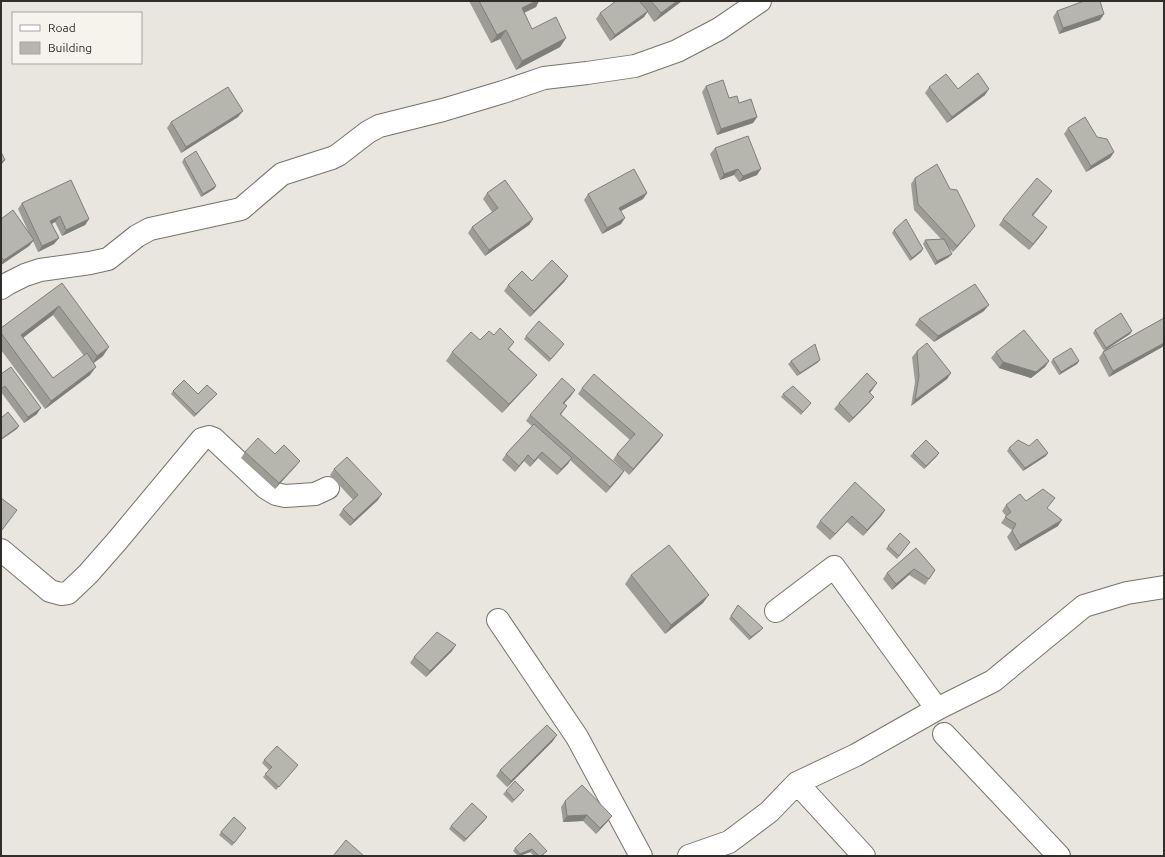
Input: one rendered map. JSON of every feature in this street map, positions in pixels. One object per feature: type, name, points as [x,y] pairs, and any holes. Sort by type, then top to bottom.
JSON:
[{"type":"street","points":[[1,273],[40,270],[102,261],[113,256],[137,236],[150,229],[241,209],[282,174],[332,158],[368,132],[379,126],[443,110],[544,78],[635,66],[677,51],[719,29],[760,1]]},
{"type":"street","points":[[1,288],[25,275],[40,270]]},
{"type":"street","points":[[1,550],[50,591],[61,594],[68,593],[88,574],[117,541],[202,439],[209,437],[214,439],[266,488],[276,494],[285,496],[315,494],[328,488]]},
{"type":"street","points":[[776,611],[834,567],[937,709]]},
{"type":"street","points":[[689,856],[729,842],[769,812],[797,783],[856,755],[937,709],[993,681],[1084,606],[1127,593],[1164,587]]},
{"type":"street","points":[[498,620],[577,737],[641,856]]},
{"type":"street","points":[[944,734],[1059,856]]},
{"type":"street","points":[[797,783],[864,856]]},
{"type":"building","points":[[479,1],[536,1],[522,8],[532,29],[556,17],[566,38],[522,61],[506,30],[497,35]]},
{"type":"building","points":[[616,1],[639,1],[648,11],[615,35],[600,13]]},
{"type":"building","points":[[651,1],[677,1],[661,13]]},
{"type":"building","points":[[1084,1],[1100,1],[1104,14],[1063,28],[1057,11]]},
{"type":"building","points":[[978,73],[989,89],[952,117],[929,87],[946,74],[958,89]]},
{"type":"building","points":[[723,80],[729,98],[737,96],[739,103],[751,99],[757,117],[721,129],[706,86]]},
{"type":"building","points":[[228,87],[243,111],[186,147],[171,122]]},
{"type":"building","points":[[1085,117],[1097,137],[1107,139],[1114,152],[1091,166],[1068,128]]},
{"type":"building","points":[[748,136],[761,169],[743,176],[738,169],[724,174],[715,148]]},
{"type":"building","points":[[196,151],[216,186],[203,194],[184,159]]},
{"type":"building","points":[[1,152],[5,160],[1,162]]},
{"type":"building","points":[[937,164],[950,189],[957,190],[975,226],[957,246],[918,204],[915,178]]},
{"type":"building","points":[[634,169],[647,193],[619,208],[625,218],[607,228],[588,194]]},
{"type":"building","points":[[1037,178],[1052,191],[1032,215],[1047,227],[1033,244],[1003,219]]},
{"type":"building","points":[[71,180],[89,219],[66,230],[60,216],[50,221],[59,238],[42,246],[22,203]]},
{"type":"building","points":[[505,180],[533,219],[489,250],[472,227],[498,208],[487,193]]},
{"type":"building","points":[[13,210],[34,240],[4,260],[1,257],[1,219]]},
{"type":"building","points":[[906,219],[923,249],[912,258],[894,230]]},
{"type":"building","points":[[944,239],[952,254],[937,261],[925,240]]},
{"type":"building","points":[[552,260],[568,276],[534,311],[508,285],[522,271],[532,281]]},
{"type":"building","points":[[62,283],[109,347],[97,356],[59,306],[21,335],[53,378],[87,353],[96,367],[51,401],[1,333],[1,328]]},
{"type":"building","points":[[975,284],[989,305],[938,336],[919,319]]},
{"type":"building","points":[[1121,313],[1132,331],[1106,348],[1095,330]]},
{"type":"building","points":[[1164,318],[1164,343],[1113,371],[1103,352]]},
{"type":"building","points":[[539,321],[564,344],[551,359],[526,336]]},
{"type":"building","points":[[500,328],[514,342],[508,349],[537,375],[509,404],[452,352],[471,332],[480,340],[489,331],[494,335]]},
{"type":"building","points":[[1024,330],[1049,361],[1036,372],[1003,362],[996,352]]},
{"type":"building","points":[[927,343],[951,373],[915,400],[919,376],[917,351]]},
{"type":"building","points":[[815,344],[820,360],[800,373],[791,361]]},
{"type":"building","points":[[1071,348],[1079,361],[1061,372],[1053,359]]},
{"type":"building","points":[[11,367],[41,408],[28,417],[5,386],[1,389],[1,374]]},
{"type":"building","points":[[867,373],[877,383],[869,392],[874,397],[853,418],[839,403]]},
{"type":"building","points":[[594,374],[663,435],[633,469],[617,454],[635,434],[582,388]]},
{"type":"building","points":[[562,378],[575,390],[563,403],[567,406],[560,414],[624,471],[610,487],[530,415]]},
{"type":"building","points":[[184,380],[198,394],[207,385],[217,394],[196,414],[173,391]]},
{"type":"building","points":[[793,386],[811,403],[803,412],[783,394]]},
{"type":"building","points":[[8,412],[19,426],[1,439],[1,418]]},
{"type":"building","points":[[534,424],[572,458],[561,469],[542,452],[534,461],[528,455],[519,466],[506,454]]},
{"type":"building","points":[[258,438],[275,454],[284,445],[300,461],[279,483],[245,452]]},
{"type":"building","points":[[1037,439],[1048,453],[1025,468],[1009,448],[1018,440],[1029,446]]},
{"type":"building","points":[[926,440],[939,453],[926,466],[913,453]]},
{"type":"building","points":[[347,457],[382,494],[354,520],[343,509],[358,495],[334,469]]},
{"type":"building","points":[[855,482],[885,510],[867,530],[852,516],[835,534],[820,521]]},
{"type":"building","points":[[1043,489],[1055,498],[1047,508],[1062,520],[1020,545],[1012,531],[1016,524],[1005,517],[1011,512],[1006,505],[1020,494],[1026,501]]},
{"type":"building","points":[[1,498],[17,510],[2,530],[1,529]]},
{"type":"building","points":[[900,533],[910,542],[899,556],[888,546]]},
{"type":"building","points":[[669,545],[709,595],[671,625],[631,575]]},
{"type":"building","points":[[916,548],[935,570],[929,579],[914,569],[896,584],[887,573]]},
{"type":"building","points":[[738,605],[763,628],[751,637],[731,616]]},
{"type":"building","points":[[437,632],[456,645],[430,671],[414,657]]},
{"type":"building","points":[[547,725],[557,735],[511,781],[500,770]]},
{"type":"building","points":[[277,746],[298,765],[279,787],[265,774],[272,767],[264,760]]},
{"type":"building","points":[[515,781],[524,790],[514,800],[506,791]]},
{"type":"building","points":[[582,785],[612,816],[600,828],[587,815],[567,816],[565,801]]},
{"type":"building","points":[[472,803],[487,817],[466,839],[451,826]]},
{"type":"building","points":[[234,817],[246,828],[234,843],[221,832]]},
{"type":"building","points":[[530,833],[547,851],[541,856],[539,856],[532,849],[520,854],[515,848]]},
{"type":"building","points":[[346,840],[364,856],[333,856]]}]
